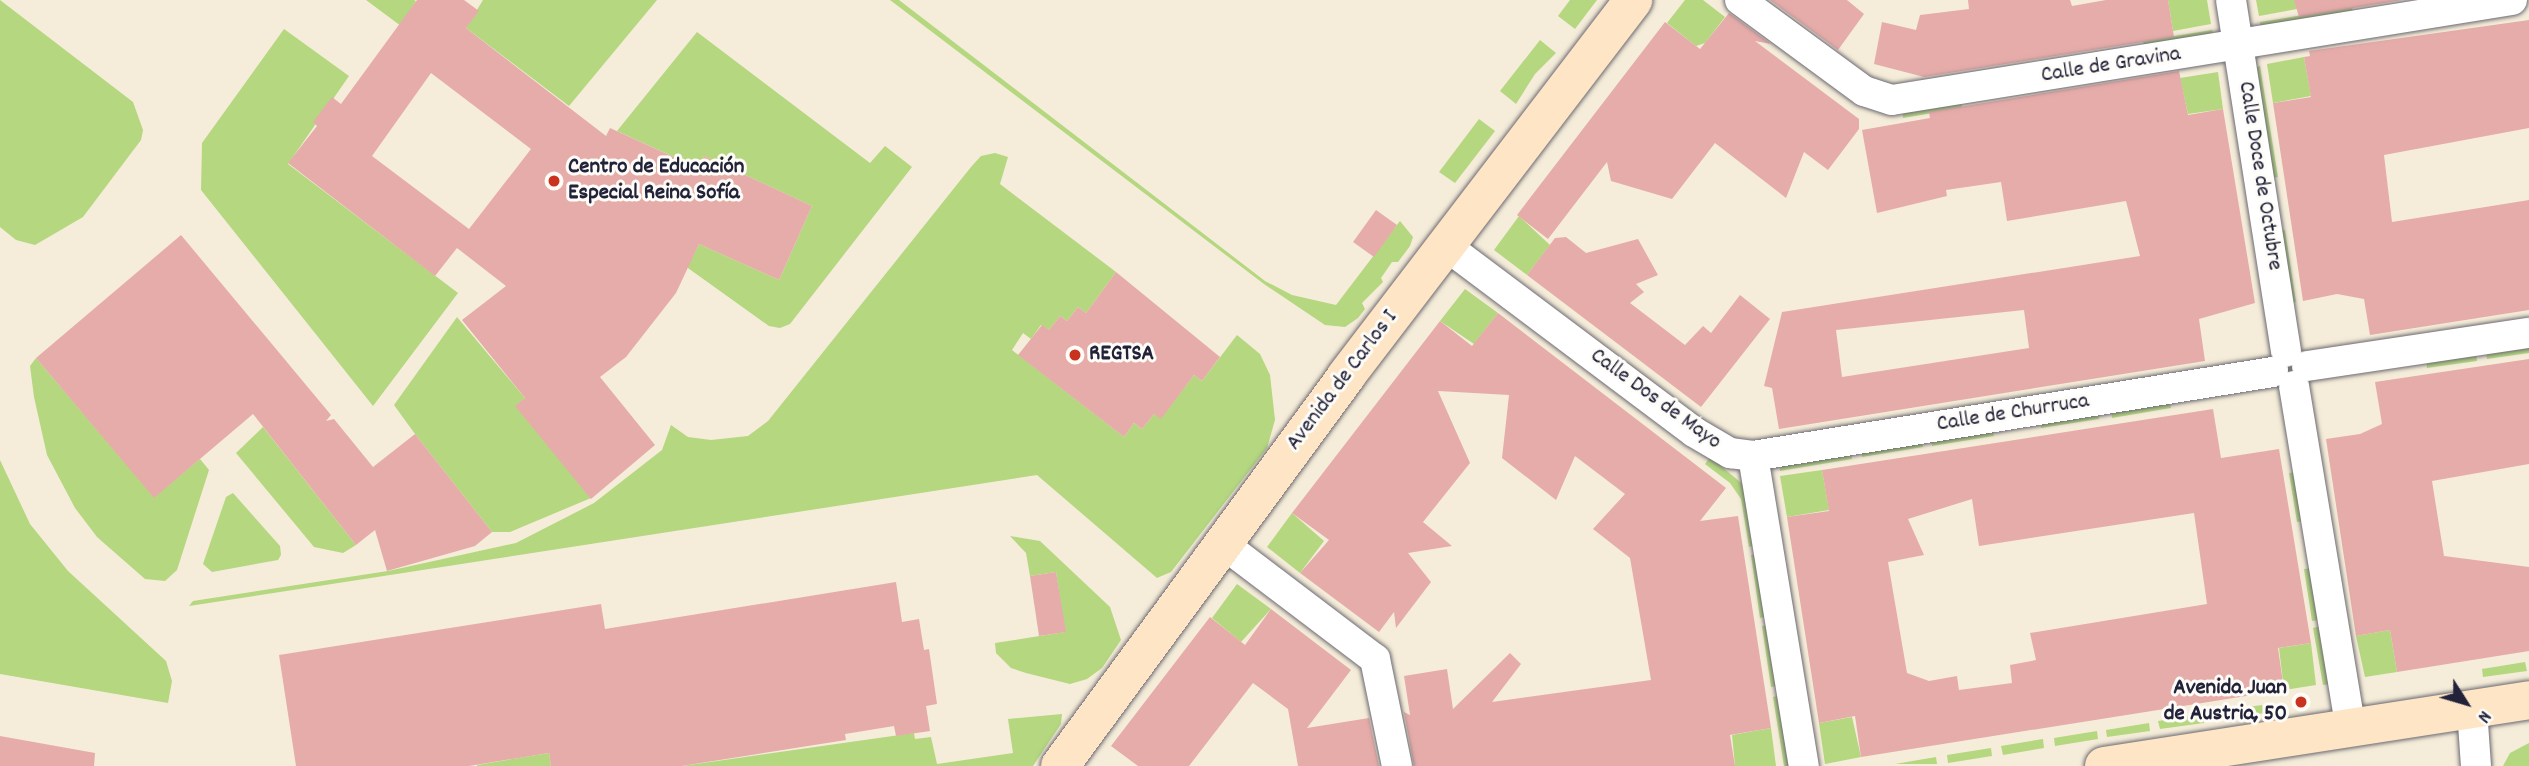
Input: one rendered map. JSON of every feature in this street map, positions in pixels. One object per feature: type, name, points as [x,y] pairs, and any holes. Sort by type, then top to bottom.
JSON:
[{"type":"main road","name":"Avenida de Carlos I","points":[[1060,766],[1222,543],[1633,0]]},
{"type":"main road","points":[[2104,766],[2529,700]]},
{"type":"street","name":"Calle de Gravina","points":[[1740,0],[1864,91],[1892,100],[2512,0]]},
{"type":"street","name":"Calle Doce de Octubre","points":[[2231,0],[2351,729]]},
{"type":"street","name":"Calle Dos de Mayo","points":[[1445,245],[1694,432],[1730,453],[1753,456]]},
{"type":"street","name":"Calle de Churruca","points":[[1753,456],[2529,333]]},
{"type":"street","points":[[1753,456],[1804,766]]},
{"type":"street","points":[[1222,543],[1375,659],[1396,766]]},
{"type":"street","points":[[2472,709],[2476,766]]},
{"type":"green space","points":[[0,0],[133,102],[143,130],[141,140],[83,217],[35,245],[16,240],[0,227]]},
{"type":"green space","points":[[366,0],[414,0],[416,1],[401,26]]},
{"type":"green space","points":[[483,0],[657,0],[569,106],[466,28]]},
{"type":"green space","points":[[890,0],[899,0],[1265,281],[1292,295],[1336,305],[1400,221],[1413,237],[1410,246],[1398,262],[1392,262],[1381,278],[1383,282],[1362,303],[1365,309],[1358,318],[1345,327],[1325,325],[1264,284]]},
{"type":"green space","points":[[1570,0],[1597,0],[1575,29],[1558,16]]},
{"type":"green space","points":[[1685,0],[1703,0],[1725,17],[1705,43],[1696,46],[1667,23]]},
{"type":"green space","points":[[2168,0],[2207,0],[2211,24],[2173,31]]},
{"type":"green space","points":[[2256,0],[2295,0],[2297,9],[2259,16]]},
{"type":"green space","points":[[2352,7],[2354,15],[2261,30],[2260,22]]},
{"type":"green space","points":[[284,29],[349,76],[288,164],[458,293],[373,406],[201,190],[202,143]]},
{"type":"green space","points":[[2212,30],[2214,38],[2144,49],[2143,41]]},
{"type":"green space","points":[[697,32],[870,163],[885,146],[912,167],[790,324],[780,328],[769,326],[632,228],[693,256],[699,244],[779,280],[812,206],[704,156],[698,168],[617,131]]},
{"type":"green space","points":[[1540,40],[1556,53],[1535,74],[1516,104],[1500,91]]},
{"type":"green space","points":[[2304,57],[2311,96],[2273,103],[2267,64]]},
{"type":"green space","points":[[2260,66],[2278,177],[2270,178],[2253,68]]},
{"type":"green space","points":[[2218,72],[2223,109],[2188,114],[2180,78]]},
{"type":"green space","points":[[1961,99],[1962,108],[1903,118],[1902,109]]},
{"type":"green space","points":[[1479,119],[1495,131],[1455,183],[1439,172]]},
{"type":"green space","points":[[995,153],[1008,157],[1000,184],[1116,272],[1086,313],[1078,307],[1067,321],[1060,316],[1049,330],[1041,325],[1031,339],[1023,333],[1012,350],[1124,437],[1134,423],[1142,429],[1154,414],[1161,418],[1194,375],[1202,381],[1237,335],[1260,354],[1270,375],[1275,420],[1267,448],[1171,572],[1157,578],[1037,475],[189,606],[193,601],[388,571],[516,543],[594,503],[662,450],[671,425],[688,437],[711,440],[748,436],[768,421],[971,167],[981,156]]},
{"type":"green space","points":[[1519,216],[1550,245],[1527,275],[1494,250]]},
{"type":"green space","points":[[2285,230],[2296,302],[2290,303],[2278,231]]},
{"type":"green space","points":[[1465,289],[1498,313],[1474,344],[1440,321]]},
{"type":"green space","points":[[457,317],[525,398],[516,406],[591,498],[510,532],[492,532],[415,434],[394,405]]},
{"type":"green space","points":[[2529,344],[2529,353],[2487,359],[2486,350]]},
{"type":"green space","points":[[2476,351],[2477,361],[2427,368],[2426,359]]},
{"type":"green space","points":[[36,358],[154,497],[200,459],[209,470],[177,570],[165,581],[145,579],[97,537],[75,508],[47,455],[30,366]]},
{"type":"green space","points":[[2170,400],[2171,408],[2112,418],[2111,410]]},
{"type":"green space","points":[[2098,412],[2099,419],[2041,428],[2040,421]]},
{"type":"green space","points":[[263,427],[356,545],[343,553],[314,547],[236,453]]},
{"type":"green space","points":[[1992,429],[1994,436],[1932,446],[1931,439]]},
{"type":"green space","points":[[1922,440],[1923,447],[1862,457],[1861,450]]},
{"type":"green space","points":[[1851,450],[1852,459],[1780,471],[1779,462]]},
{"type":"green space","points":[[1710,457],[1745,486],[1758,545],[1749,547],[1741,499],[1730,483],[1705,464]]},
{"type":"green space","points":[[0,460],[30,524],[68,571],[166,661],[172,681],[168,703],[0,674]]},
{"type":"green space","points":[[1822,470],[1829,510],[1787,517],[1780,476]]},
{"type":"green space","points":[[2296,472],[2304,521],[2297,522],[2289,473]]},
{"type":"green space","points":[[233,493],[280,546],[281,555],[278,560],[212,572],[203,564],[226,497]]},
{"type":"green space","points":[[1292,513],[1324,541],[1300,573],[1267,547]]},
{"type":"green space","points":[[1010,536],[1040,541],[1110,607],[1121,640],[1102,668],[1087,679],[1070,684],[1026,673],[1011,668],[996,653],[995,643],[1065,632],[1056,572],[1030,576],[1026,553]]},
{"type":"green space","points":[[1760,553],[1769,616],[1760,618],[1751,555]]},
{"type":"green space","points":[[2312,568],[2320,620],[2312,621],[2304,569]]},
{"type":"green space","points":[[1237,584],[1271,609],[1241,642],[1212,618]]},
{"type":"green space","points":[[1771,624],[1780,686],[1771,687],[1762,626]]},
{"type":"green space","points":[[2321,626],[2331,684],[2323,685],[2313,628]]},
{"type":"green space","points":[[2390,630],[2397,672],[2365,677],[2356,636]]},
{"type":"green space","points":[[2311,643],[2316,685],[2284,690],[2279,648]]},
{"type":"green space","points":[[2525,662],[2527,671],[2483,677],[2482,669]]},
{"type":"green space","points":[[1781,695],[1793,766],[1784,766],[1773,697]]},
{"type":"green space","points":[[2262,705],[2264,713],[2213,721],[2211,712]]},
{"type":"green space","points":[[1062,714],[1061,724],[1033,766],[682,766],[914,733],[915,739],[931,737],[937,764],[1013,753],[1008,719]]},
{"type":"green space","points":[[2203,714],[2204,723],[2160,729],[2158,721]]},
{"type":"green space","points":[[1852,717],[1861,757],[1825,764],[1819,723]]},
{"type":"green space","points":[[2149,723],[2150,731],[2107,737],[2106,730]]},
{"type":"green space","points":[[1771,728],[1776,766],[1735,766],[1732,735]]},
{"type":"green space","points":[[2097,731],[2098,739],[2055,746],[2054,738]]},
{"type":"green space","points":[[2043,739],[2044,748],[2003,755],[2001,746]]},
{"type":"green space","points":[[2529,743],[2529,766],[2503,766],[2510,753]]},
{"type":"green space","points":[[1991,748],[1992,756],[1948,763],[1947,755]]},
{"type":"green space","points":[[549,753],[551,766],[477,766],[477,765]]},
{"type":"green space","points":[[1936,757],[1937,764],[1895,764]]},
{"type":"building","points":[[417,0],[464,0],[479,11],[466,28],[606,136],[610,128],[698,168],[704,156],[812,206],[779,280],[699,244],[676,293],[626,357],[600,377],[655,445],[591,499],[515,406],[525,398],[462,320],[506,286],[457,248],[435,276],[288,163],[317,126],[313,122],[332,97],[341,104]],"holes":[[[431,73],[531,149],[469,229],[372,156]]]},
{"type":"building","points":[[1770,0],[1847,0],[1864,14],[1838,50]]},
{"type":"building","points":[[1968,0],[2070,0],[2072,6],[2106,0],[2168,0],[2174,37],[1924,77],[1874,64],[1882,22],[1916,30],[1920,15],[1969,9]]},
{"type":"building","points":[[2294,0],[2402,0],[2299,17]]},
{"type":"building","points":[[1729,13],[1771,44],[1755,41],[1859,119],[1859,129],[1828,170],[1804,152],[1786,198],[1715,143],[1672,199],[1611,181],[1607,162],[1548,239],[1517,215],[1665,22],[1700,49]]},
{"type":"building","points":[[2529,20],[2529,128],[2384,155],[2392,222],[2529,200],[2529,310],[2370,335],[2364,299],[2337,294],[2303,301],[2273,103],[2311,97],[2304,57],[2310,56],[2309,51]]},
{"type":"building","points":[[2179,71],[2188,115],[2223,109],[2255,303],[2199,319],[2205,361],[1779,429],[1772,388],[1764,386],[1782,312],[2140,256],[2126,201],[2007,221],[2001,182],[1946,190],[1947,196],[1877,213],[1862,130],[1930,118],[1929,112]],"holes":[[[2024,310],[2029,348],[1842,377],[1836,330]]]},
{"type":"building","points":[[1376,210],[1397,225],[1374,257],[1353,242]]},
{"type":"building","points":[[181,235],[331,415],[326,421],[334,419],[373,467],[415,434],[492,532],[475,546],[387,571],[375,530],[356,545],[253,414],[154,498],[36,358]]},
{"type":"building","points":[[1566,237],[1586,253],[1638,239],[1658,275],[1636,284],[1644,292],[1630,303],[1685,345],[1703,326],[1711,333],[1740,295],[1770,319],[1701,407],[1527,275],[1555,238]]},
{"type":"building","name":"REGTSA","points":[[1116,272],[1220,357],[1202,381],[1194,375],[1161,419],[1154,414],[1142,429],[1134,423],[1124,437],[1018,355],[1042,325],[1049,330],[1060,316],[1067,321],[1078,307],[1086,313]]},
{"type":"building","points":[[1498,313],[1726,488],[1700,521],[1738,516],[1771,728],[1730,735],[1735,766],[1414,766],[1404,712],[1410,715],[1404,676],[1447,669],[1453,709],[1510,653],[1521,664],[1492,702],[1651,680],[1630,558],[1593,529],[1625,494],[1575,456],[1556,500],[1502,458],[1509,395],[1438,391],[1470,463],[1423,522],[1452,546],[1408,553],[1431,582],[1396,628],[1394,612],[1379,632],[1300,573],[1329,540],[1292,513],[1440,321],[1472,346]]},
{"type":"building","points":[[2529,359],[2529,464],[2432,481],[2444,556],[2529,567],[2529,651],[2397,672],[2390,630],[2356,636],[2326,439],[2360,434],[2382,424],[2375,382]]},
{"type":"building","points":[[2213,409],[2221,458],[2279,449],[2311,643],[2278,648],[2284,690],[1861,757],[1855,716],[1819,723],[1787,517],[1829,511],[1822,470]],"holes":[[[1972,499],[1979,546],[2194,513],[2207,604],[2030,633],[2036,660],[2010,665],[2012,683],[1959,690],[1957,676],[1929,681],[1907,673],[1888,562],[1924,555],[1908,519]]]},
{"type":"building","points":[[1056,572],[1066,632],[1039,636],[1030,576]]},
{"type":"building","points":[[896,582],[902,622],[919,619],[924,650],[929,649],[937,704],[926,706],[930,731],[896,736],[894,726],[845,734],[846,740],[682,766],[551,766],[549,753],[469,766],[296,766],[279,655],[601,604],[605,629]]},
{"type":"building","points":[[1271,609],[1351,670],[1307,728],[1369,718],[1379,766],[1298,766],[1288,709],[1253,683],[1189,766],[1138,766],[1111,746],[1210,617],[1245,645]]},
{"type":"building","points":[[0,736],[95,753],[94,766],[0,766]]},
{"type":"place","name":"Centro de Educación Especial Reina Sofía","points":[[554,181]]},
{"type":"place","name":"REGTSA","points":[[1075,355]]},
{"type":"place","name":"Avenida Juan de Austria, 50","points":[[2301,702]]}]
